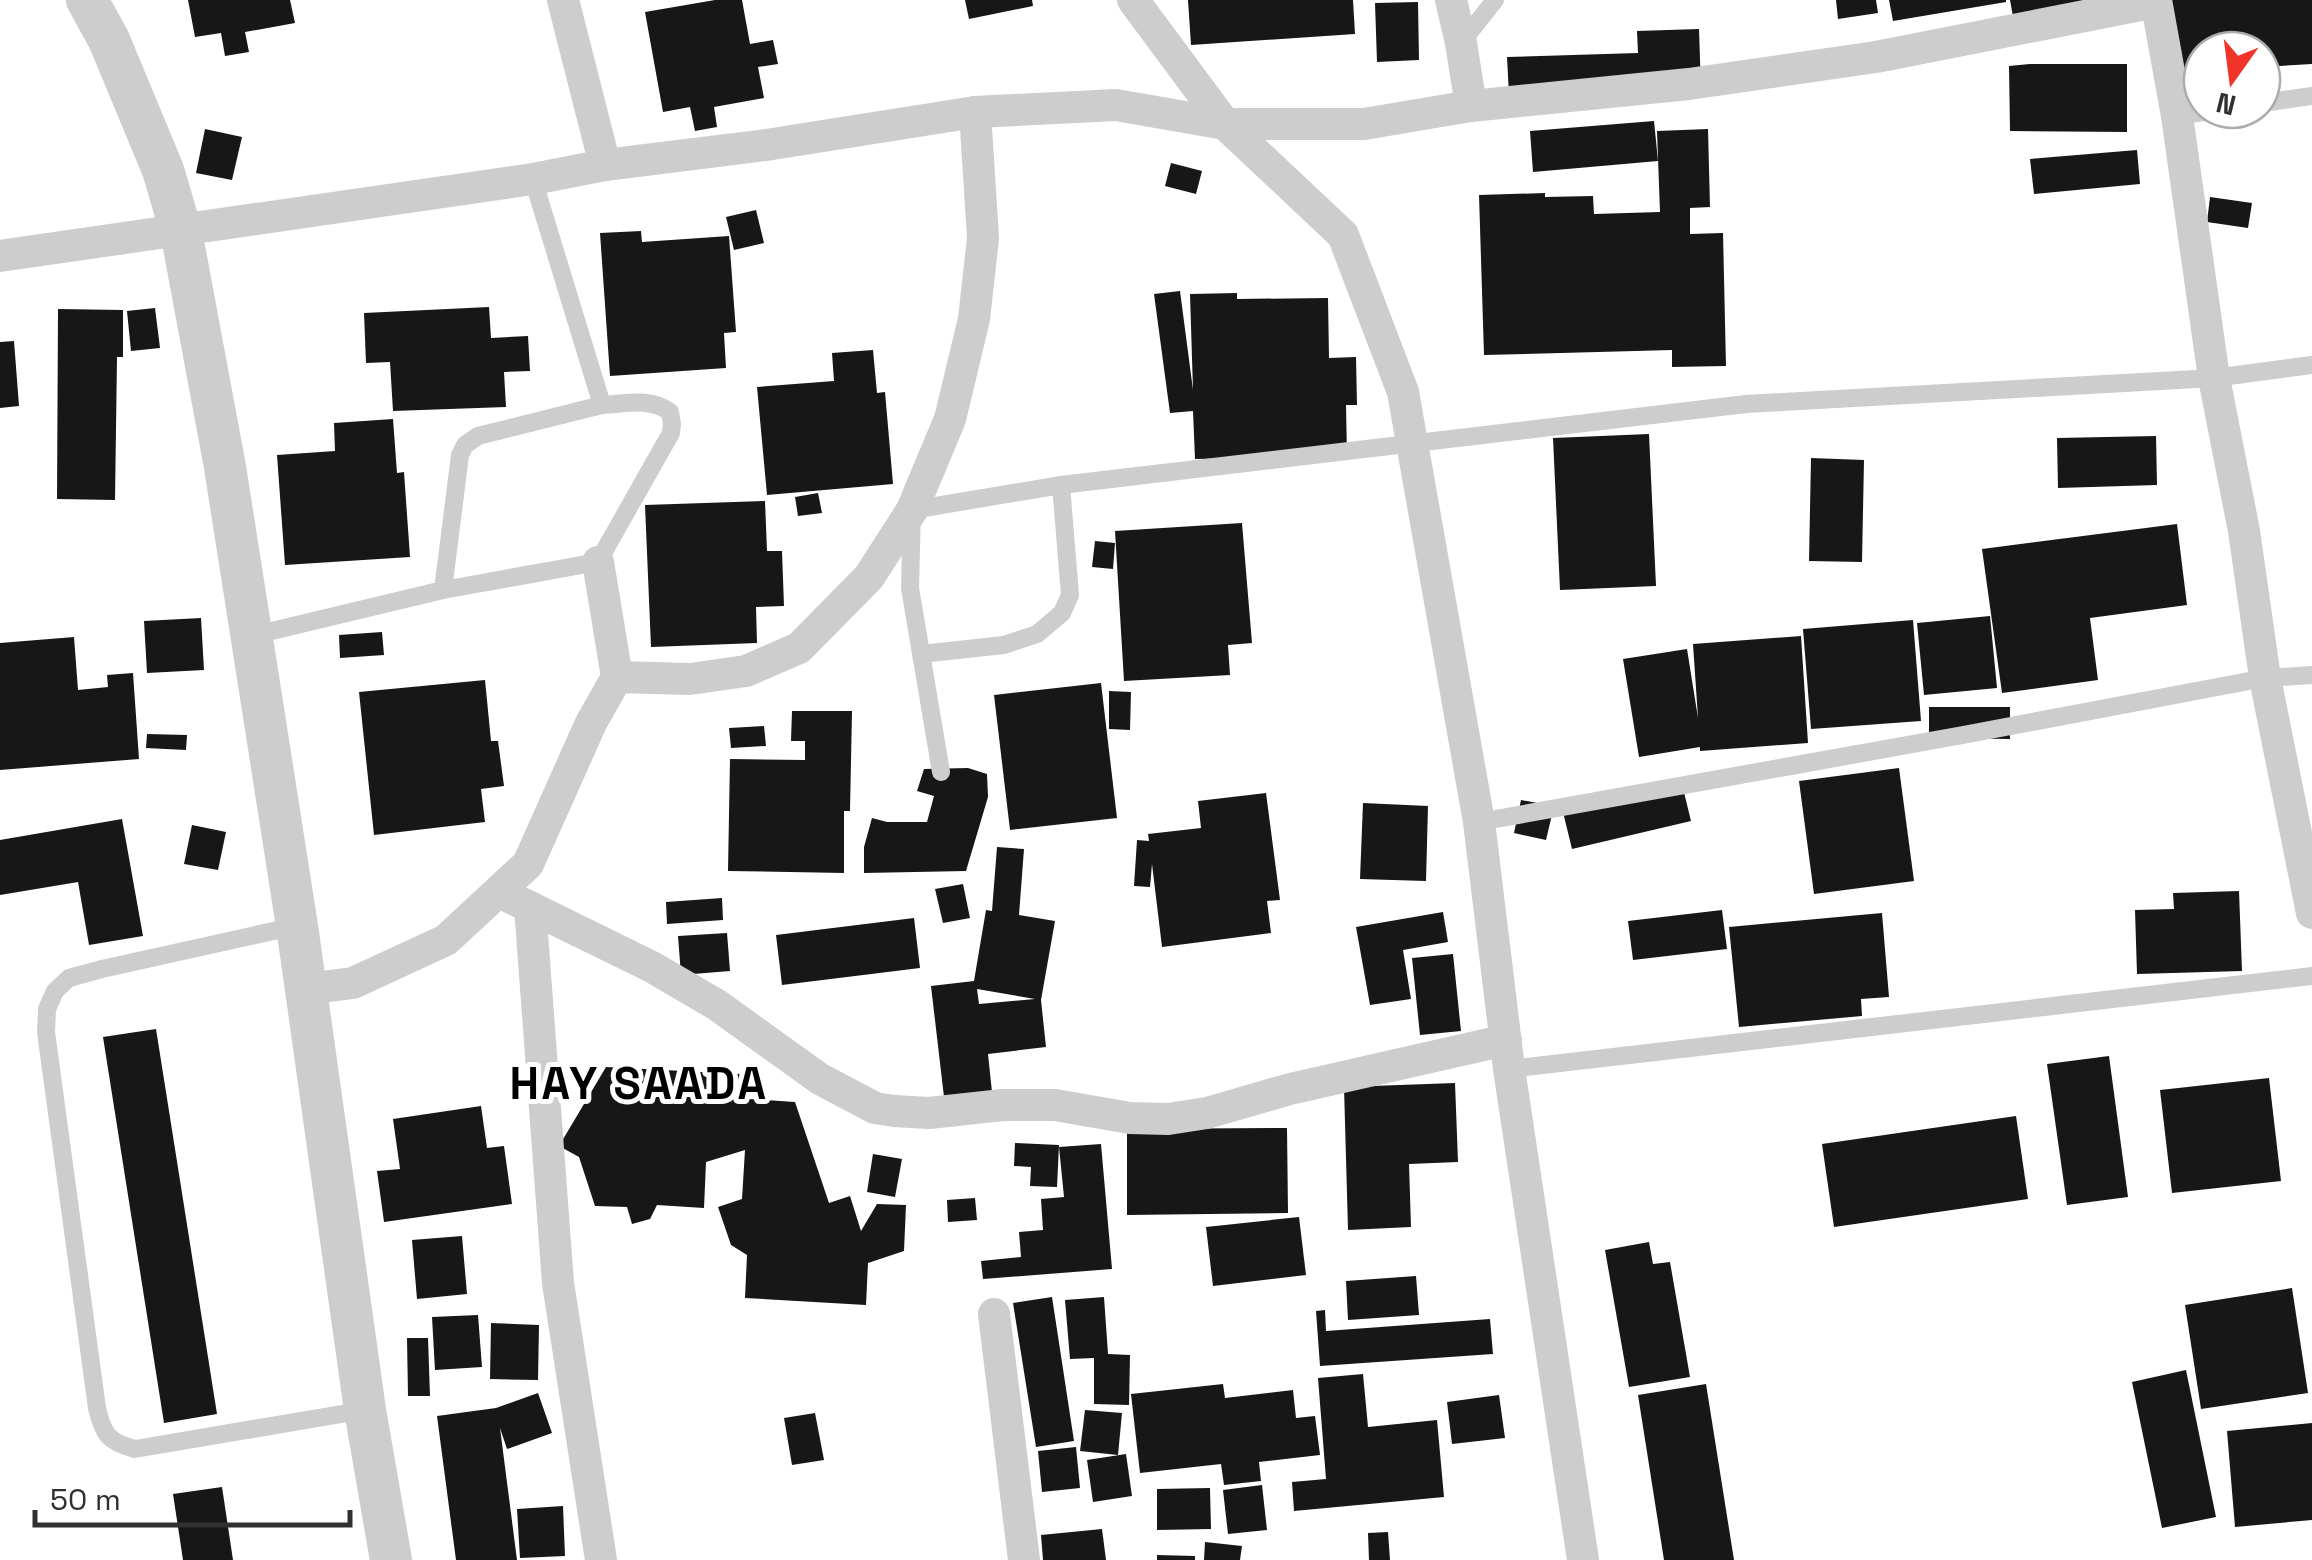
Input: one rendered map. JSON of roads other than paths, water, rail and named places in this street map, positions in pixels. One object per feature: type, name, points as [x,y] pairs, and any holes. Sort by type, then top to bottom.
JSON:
[{"type":"street","points":[[87,0],[109,40],[163,170],[180,232],[226,467],[391,1560]]},
{"type":"street","points":[[563,0],[605,165]]},
{"type":"street","points":[[1133,0],[1225,124],[1342,235],[1402,392],[1480,822],[1508,1054],[1583,1560]]},
{"type":"street","points":[[1451,0],[1471,106]]},
{"type":"street","points":[[0,256],[975,112],[1116,105],[1225,124],[1364,124],[1471,106],[1689,84],[1876,57],[2156,1],[2177,116],[2214,378],[2244,531],[2264,678],[2312,913]]},
{"type":"street","points":[[618,677],[690,679],[746,671],[799,648],[869,577],[912,510],[950,419],[974,319],[983,238],[975,112]]},
{"type":"street","points":[[306,989],[353,983],[446,940],[528,864],[591,723],[618,677],[598,562]]},
{"type":"street","points":[[499,892],[652,966],[717,1005],[820,1080],[875,1108],[929,1113],[1003,1105],[1055,1105],[1130,1118],[1168,1120],[1290,1089],[1508,1054]]},
{"type":"street","points":[[530,906],[558,1283],[601,1560]]},
{"type":"street","points":[[994,1314],[1024,1560]]},
{"type":"lane","points":[[1461,43],[1495,0]]},
{"type":"lane","points":[[2282,100],[2312,96]]},
{"type":"lane","points":[[2177,116],[2182,115]]},
{"type":"lane","points":[[533,178],[602,406]]},
{"type":"lane","points":[[941,772],[910,588],[912,510],[1061,485],[1746,404],[2214,378],[2312,365]]},
{"type":"lane","points":[[251,636],[443,590],[598,562],[671,433],[670,412],[651,402],[602,406],[478,436],[465,444],[456,474],[443,590]]},
{"type":"lane","points":[[922,654],[1004,645],[1037,634],[1062,613],[1070,595],[1061,485]]},
{"type":"lane","points":[[1480,822],[2264,678],[2312,676]]},
{"type":"lane","points":[[297,926],[102,969],[69,978],[54,991],[47,1009],[46,1032],[97,1408],[108,1437],[135,1449],[366,1410]]},
{"type":"lane","points":[[1508,1054],[2312,976]]},
{"type":"district","name":"HAY SAADA","points":[[639,1083]]}]
